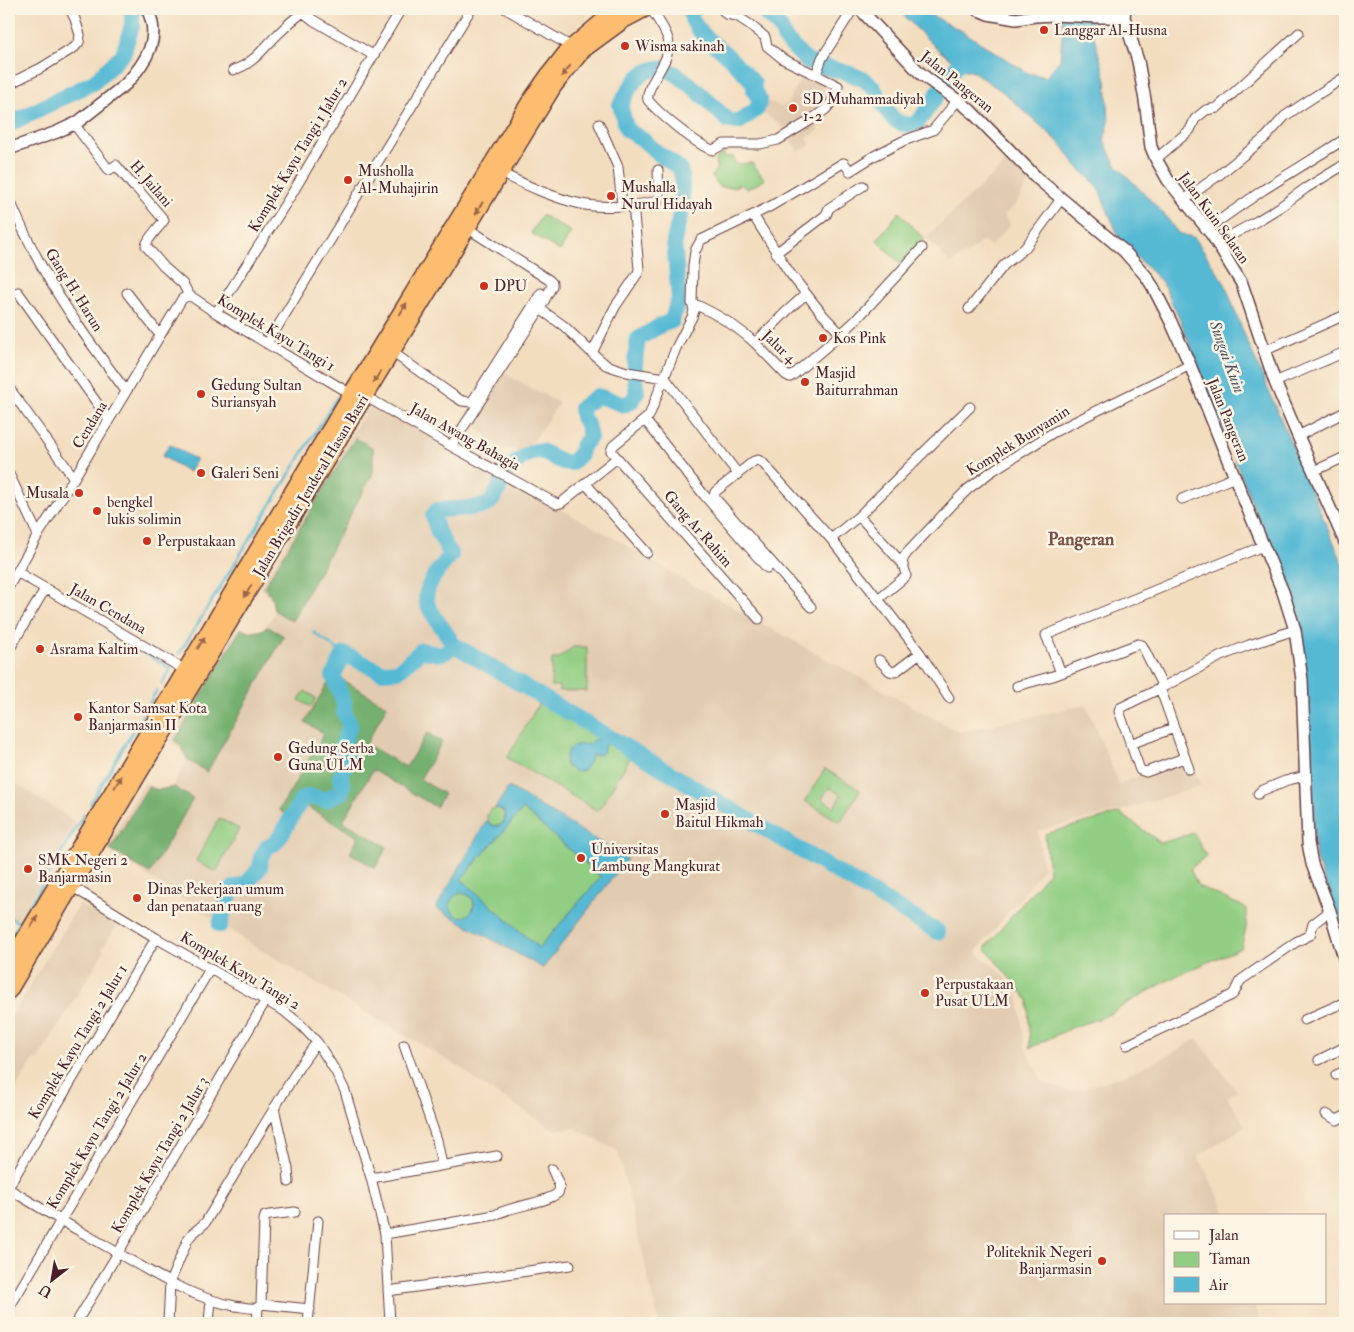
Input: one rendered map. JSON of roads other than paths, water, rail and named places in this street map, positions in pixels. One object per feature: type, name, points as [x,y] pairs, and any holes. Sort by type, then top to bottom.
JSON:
[{"type":"highway","name":"Jalan Brigadir Jenderal Hasan Basri","points":[[9,991],[358,395],[392,352],[427,283],[467,228],[501,173],[549,74],[572,47],[607,17],[622,9]]},
{"type":"highway","name":"Jalan Brigadir Jenderal Hasan Basri","points":[[9,964],[185,670],[358,395],[536,104],[584,50],[624,20],[645,9]]},
{"type":"street","points":[[9,84],[75,48],[79,42],[80,35],[70,9]]},
{"type":"street","points":[[9,149],[74,124],[121,89],[132,78],[148,54],[153,38],[151,20],[147,9]]},
{"type":"street","name":"Komplek Kayu Tangi 1 Jalur 2","points":[[216,313],[294,192],[401,9]]},
{"type":"street","points":[[267,344],[471,9]]},
{"type":"street","points":[[506,9],[572,47]]},
{"type":"street","points":[[651,9],[668,40],[668,51],[647,98],[668,119],[704,147],[712,150],[724,144],[760,144],[778,140],[826,109],[833,100],[838,86],[816,73],[783,59],[767,46],[764,37],[749,24],[737,16],[726,14],[722,9]]},
{"type":"street","points":[[816,73],[822,58],[853,9]]},
{"type":"street","name":"Jalan Pangeran","points":[[860,9],[908,62],[929,81],[957,99],[980,118],[1038,179],[1124,251],[1146,276],[1163,305],[1190,365],[1283,592],[1295,630],[1302,680],[1308,843],[1312,864],[1330,911],[1345,961]]},
{"type":"street","points":[[976,9],[991,11],[1016,19],[1054,15],[1098,17],[1125,13]]},
{"type":"street","points":[[233,70],[248,65],[279,32],[305,10],[313,20],[374,55]]},
{"type":"street","name":"Jalan Kuin Selatan","points":[[1125,13],[1146,100],[1151,147],[1168,180],[1217,243],[1242,284],[1275,382],[1345,542]]},
{"type":"street","points":[[1156,159],[1190,130],[1195,119],[1206,110],[1217,108],[1299,33]]},
{"type":"street","points":[[1184,200],[1266,137],[1285,116],[1345,76]]},
{"type":"street","points":[[646,553],[586,484],[617,458],[611,451],[612,448],[649,416],[676,348],[694,311],[692,303],[693,266],[698,243],[771,206],[843,162],[850,171],[874,156],[929,132],[937,126],[957,99]]},
{"type":"street","name":"H. Jailani","points":[[74,124],[109,170],[116,165],[164,220],[147,241],[146,246],[164,267],[184,284],[188,295]]},
{"type":"street","points":[[599,124],[618,167],[622,205]]},
{"type":"street","points":[[1207,229],[1263,190],[1345,139]]},
{"type":"street","points":[[1217,243],[1257,222],[1342,166],[1345,168]]},
{"type":"street","points":[[501,173],[573,202],[595,206],[657,201],[659,198],[658,170]]},
{"type":"street","points":[[776,253],[826,215],[830,208],[863,186]]},
{"type":"street","name":"Gang H. Harun","points":[[9,198],[42,268],[67,308],[126,391]]},
{"type":"street","points":[[969,309],[1004,265],[1025,248],[1061,199]]},
{"type":"street","points":[[592,353],[615,307],[638,273],[633,204]]},
{"type":"street","points":[[753,215],[776,253],[806,294],[841,334],[856,321],[922,248]]},
{"type":"street","points":[[451,446],[540,309],[552,287],[552,283],[549,280],[467,228]]},
{"type":"street","points":[[18,292],[109,420]]},
{"type":"street","points":[[127,293],[160,335]]},
{"type":"street","points":[[392,352],[454,396],[465,402],[472,402],[541,293]]},
{"type":"street","points":[[755,343],[786,311],[806,294]]},
{"type":"street","name":"Komplek Kayu Tangi 1","points":[[188,295],[267,344],[358,395]]},
{"type":"street","name":"Cendana","points":[[9,586],[182,299],[188,295]]},
{"type":"street","name":"Jalur 4","points":[[692,303],[728,323],[755,343],[786,375],[790,376],[841,334]]},
{"type":"street","points":[[540,309],[564,326],[606,365],[627,372],[665,378],[738,474]]},
{"type":"street","points":[[1264,351],[1345,315]]},
{"type":"street","points":[[1275,382],[1345,352]]},
{"type":"street","name":"Komplek Bunyamin","points":[[901,562],[954,502],[992,471],[1054,432],[1190,365]]},
{"type":"street","points":[[9,388],[74,478]]},
{"type":"street","name":"Jalan Awang Bahagia","points":[[358,395],[557,504],[586,484]]},
{"type":"street","points":[[831,539],[858,516],[970,407]]},
{"type":"street","points":[[1298,436],[1345,412]]},
{"type":"street","points":[[645,420],[704,495],[767,568]]},
{"type":"street","points":[[1314,471],[1345,457]]},
{"type":"street","name":"Gang Ar Rahim","points":[[617,458],[759,619]]},
{"type":"street","points":[[811,607],[714,497],[715,492],[754,461],[762,462],[831,539],[920,654],[949,698]]},
{"type":"street","points":[[9,474],[38,535]]},
{"type":"street","points":[[1182,499],[1235,477]]},
{"type":"street","points":[[858,516],[901,562],[906,574],[906,576],[878,598]]},
{"type":"street","points":[[1061,673],[1046,635],[1263,546]]},
{"type":"street","name":"Jalan Cendana","points":[[17,572],[185,670]]},
{"type":"street","points":[[9,650],[45,589]]},
{"type":"street","points":[[1184,758],[1146,772],[1140,770],[1119,710],[1221,656],[1295,630]]},
{"type":"street","points":[[1017,686],[1061,673],[1140,644],[1161,688],[1189,770]]},
{"type":"street","points":[[879,660],[890,671],[895,672],[920,654]]},
{"type":"street","points":[[1130,744],[1174,728]]},
{"type":"street","points":[[1258,794],[1261,790],[1284,781],[1305,776]]},
{"type":"street","name":"Komplek Kayu Tangi 2","points":[[72,886],[156,938],[284,1011],[302,1025],[317,1042],[336,1072],[345,1091],[371,1178],[385,1234],[390,1323]]},
{"type":"street","points":[[1127,1045],[1232,995],[1236,992],[1237,984],[1241,980],[1296,942],[1310,935],[1312,932],[1311,926],[1330,911]]},
{"type":"street","name":"Komplek Kayu Tangi 2 Jalur 1","points":[[9,1188],[156,938]]},
{"type":"street","name":"Komplek Kayu Tangi 2 Jalur 2","points":[[9,1308],[210,968]]},
{"type":"street","name":"Komplek Kayu Tangi 2 Jalur 3","points":[[76,1323],[266,1000]]},
{"type":"street","points":[[1304,1020],[1345,1002]]},
{"type":"street","points":[[168,1323],[170,1282],[188,1239],[205,1223],[301,1064],[317,1042]]},
{"type":"street","points":[[404,1045],[437,1140],[442,1165]]},
{"type":"street","points":[[1319,1060],[1345,1047]]},
{"type":"street","points":[[274,1108],[288,1169],[289,1182]]},
{"type":"street","points":[[1326,1114],[1337,1120],[1345,1116]]},
{"type":"street","points":[[371,1178],[497,1156]]},
{"type":"street","points":[[385,1234],[495,1215],[505,1210],[551,1197],[558,1193],[560,1187],[552,1169]]},
{"type":"street","points":[[9,1188],[60,1220],[170,1282],[211,1300],[252,1309],[259,1306],[310,1309]]},
{"type":"street","points":[[257,1323],[265,1216],[296,1212]]},
{"type":"street","points":[[308,1323],[318,1221]]},
{"type":"street","points":[[388,1291],[570,1265]]},
{"type":"street","points":[[209,1323],[211,1300]]},
{"type":"water","name":"Sungai Kuin","points":[[897,9],[928,9],[933,16],[962,31],[1028,73],[1046,77],[1060,60],[1063,27],[1061,9],[1095,9],[1091,26],[1106,80],[1109,122],[1104,140],[1110,154],[1116,165],[1164,214],[1178,233],[1195,238],[1225,284],[1240,324],[1345,569],[1345,937],[1316,859],[1308,767],[1302,630],[1181,322],[1162,282],[1121,242],[1097,185],[1078,168],[1061,144],[1003,92],[974,72],[962,69],[934,46]]},
{"type":"water","points":[[170,444],[196,460],[189,472],[162,456]]},
{"type":"water","points":[[603,737],[607,740],[604,752],[591,755],[589,763],[584,770],[576,772],[566,766],[565,760],[570,748],[576,745],[589,744],[593,740],[599,740]]},
{"type":"water","points":[[509,787],[627,859],[543,968],[436,908],[487,820],[496,826],[504,822],[505,813],[495,808]],"holes":[[[523,809],[601,877],[539,948],[461,879]],[[462,893],[470,896],[474,901],[472,911],[462,917],[457,916],[452,911],[450,905],[454,897]]]},
{"type":"waterway","points":[[9,124],[94,82],[123,54],[132,26],[131,9]]},
{"type":"waterway","points":[[220,925],[233,888],[246,884],[260,868],[261,857],[267,847],[274,844],[281,835],[302,799],[309,796],[325,800],[341,792],[343,785],[340,778],[347,760],[342,746],[350,725],[344,713],[344,702],[333,676],[344,654],[382,672],[398,671],[422,650],[442,653],[452,646],[450,639],[428,607],[426,597],[434,577],[451,555],[438,532],[433,516],[437,510],[472,508],[488,504],[491,502],[509,470],[532,452],[541,451],[563,462],[571,463],[580,454],[583,444],[590,438],[587,424],[582,417],[581,408],[597,396],[624,405],[632,401],[637,393],[635,366],[638,339],[661,325],[672,321],[679,299],[674,241],[682,207],[682,176],[679,168],[642,139],[627,130],[620,105],[631,86],[642,74],[659,68],[670,71],[688,83],[729,121],[739,122],[757,109],[760,100],[754,91],[754,83],[698,29],[691,16],[690,9]]},
{"type":"waterway","points":[[761,9],[781,29],[785,39],[807,61],[863,79],[872,86],[894,120],[903,124],[911,125],[917,123],[961,59]]},
{"type":"waterway","points":[[179,654],[337,397]]},
{"type":"waterway","points":[[106,629],[171,669],[162,683]]},
{"type":"waterway","points":[[313,632],[344,654]]},
{"type":"waterway","points":[[451,643],[938,932]]},
{"type":"waterway","points":[[90,804],[157,690]]},
{"type":"waterway","points":[[9,940],[84,814]]},
{"type":"waterway","points":[[9,917],[19,923]]},
{"type":"place","name":"Langgar Al-Husna","points":[[1044,30]]},
{"type":"place","name":"Wisma sakinah","points":[[625,46]]},
{"type":"place","name":"SD Muhammadiyah 1-2","points":[[793,108]]},
{"type":"place","name":"Musholla Al-Muhajirin","points":[[348,180]]},
{"type":"place","name":"Mushalla Nurul Hidayah","points":[[611,196]]},
{"type":"place","name":"DPU","points":[[484,286]]},
{"type":"place","name":"Kos Pink","points":[[823,338]]},
{"type":"place","name":"Masjid Baiturrahman","points":[[805,382]]},
{"type":"place","name":"Gedung Sultan Suriansyah","points":[[201,394]]},
{"type":"place","name":"Galeri Seni","points":[[201,473]]},
{"type":"place","name":"Musala","points":[[79,493]]},
{"type":"place","name":"bengkel lukis solimin","points":[[97,511]]},
{"type":"place","name":"Perpustakaan","points":[[147,541]]},
{"type":"place","name":"Asrama Kaltim","points":[[40,649]]},
{"type":"place","name":"Kantor Samsat Kota Banjarmasin II","points":[[78,717]]},
{"type":"place","name":"Gedung Serba Guna ULM","points":[[278,757]]},
{"type":"place","name":"Masjid Baitul Hikmah","points":[[665,814]]},
{"type":"place","name":"Universitas Lambung Mangkurat","points":[[581,858]]},
{"type":"place","name":"SMK Negeri 2 Banjarmasin","points":[[28,869]]},
{"type":"place","name":"Dinas Pekerjaan umum dan penataan ruang","points":[[137,898]]},
{"type":"place","name":"Perpustakaan Pusat ULM","points":[[925,993]]},
{"type":"place","name":"Politeknik Negeri Banjarmasin","points":[[1102,1261]]},
{"type":"district","name":"Pangeran","points":[[1081,539]]}]
